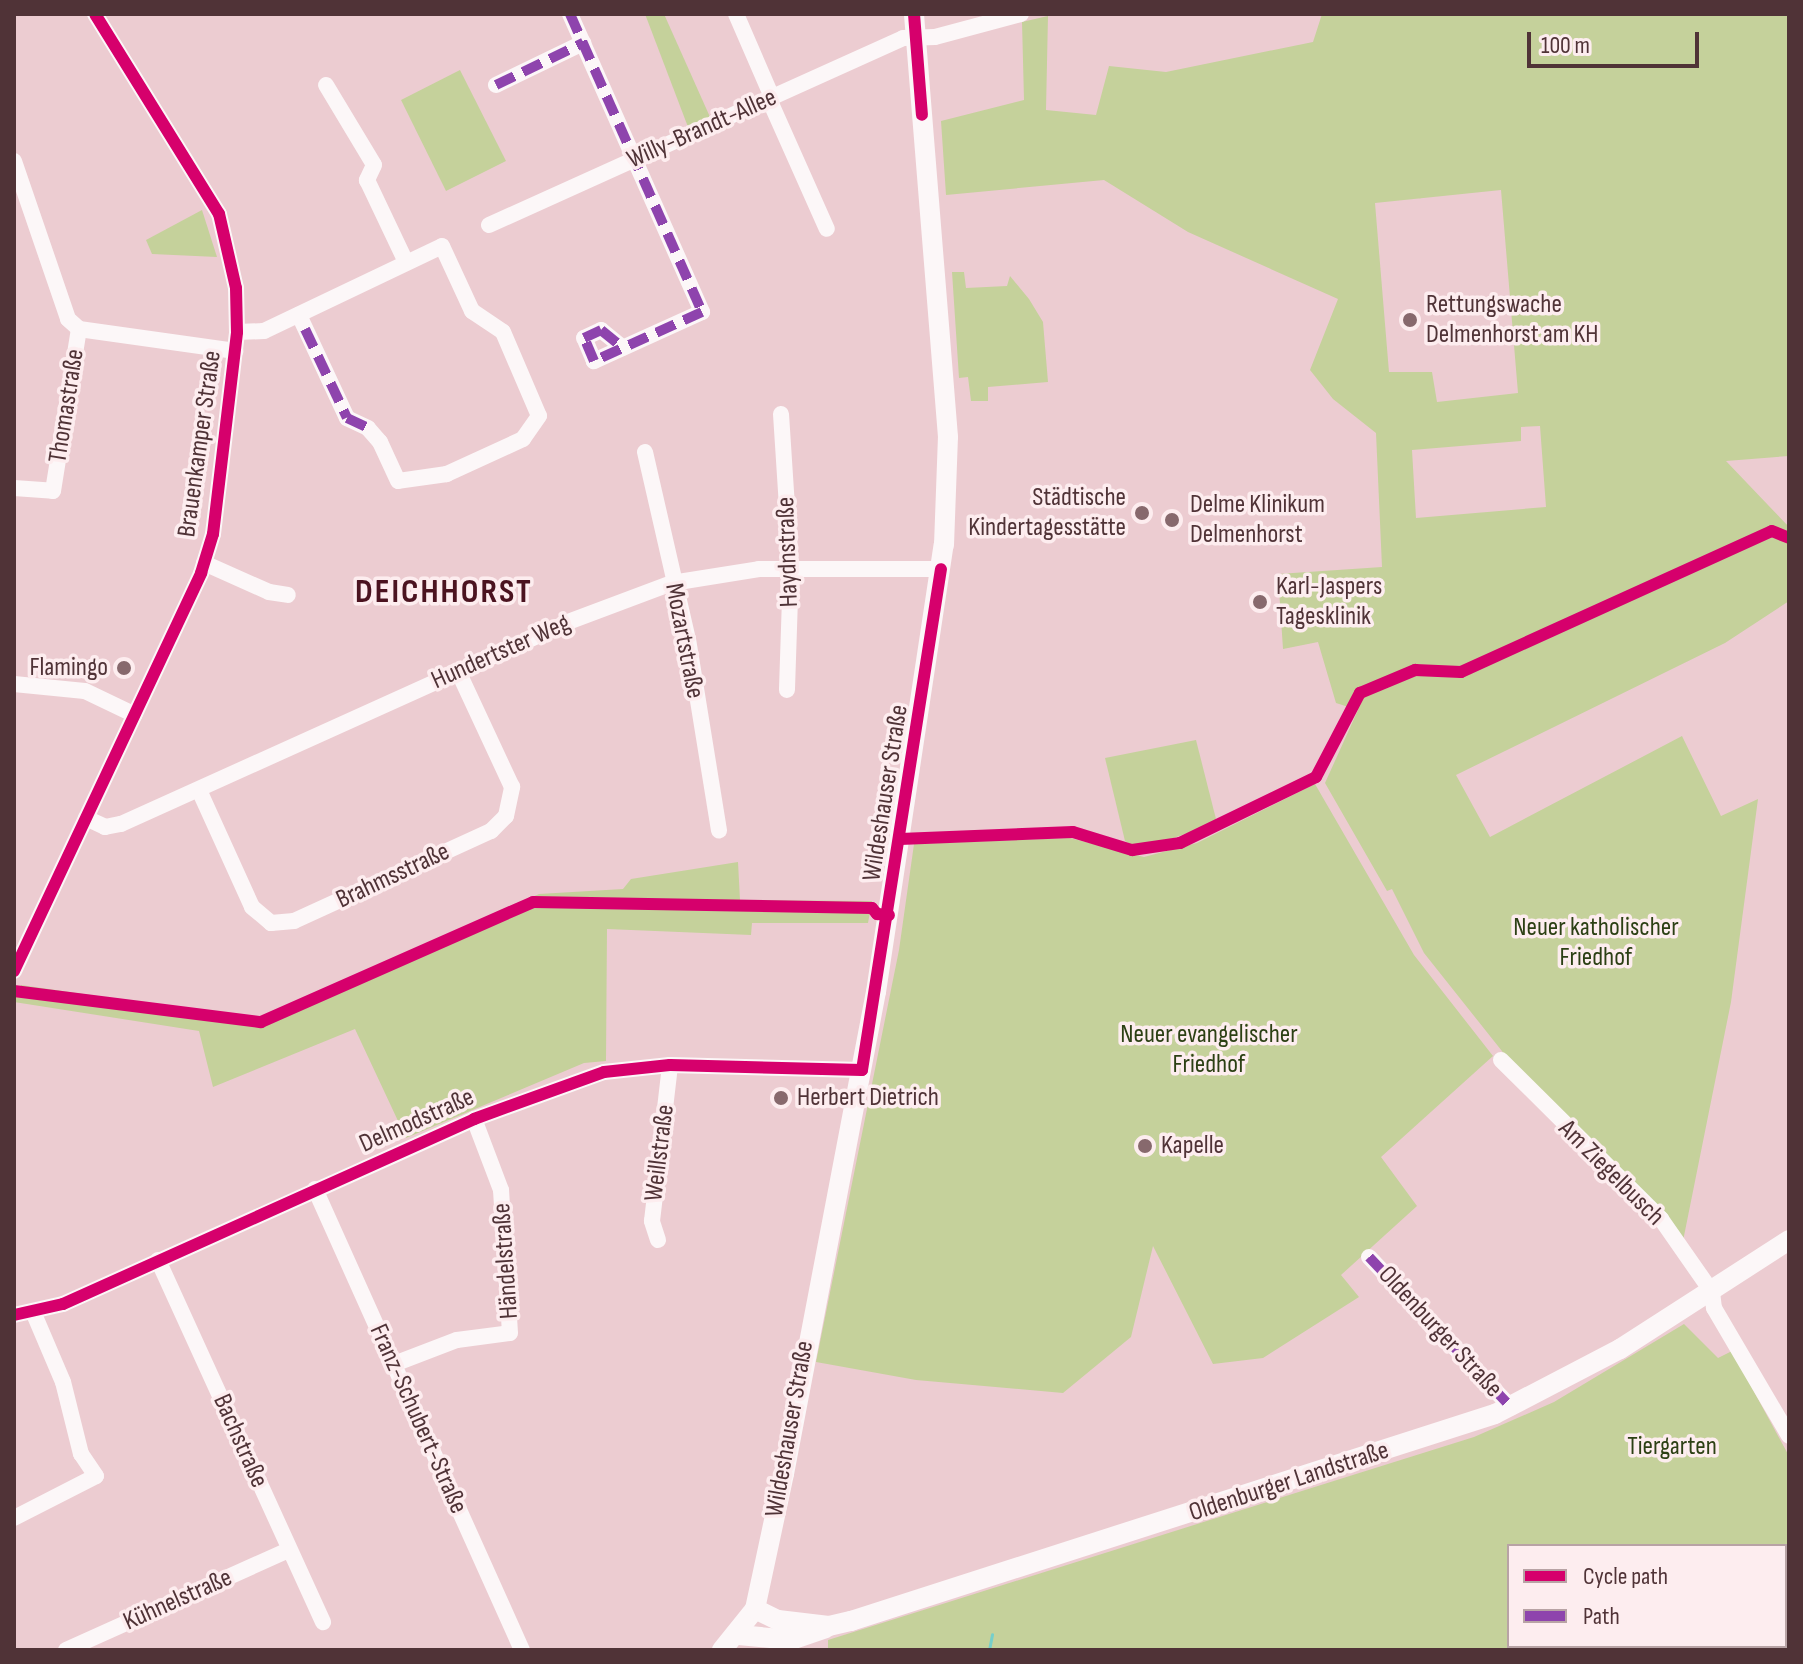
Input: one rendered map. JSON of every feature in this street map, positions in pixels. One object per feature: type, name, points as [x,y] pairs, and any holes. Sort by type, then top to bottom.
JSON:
[{"type":"main road","name":"Wildeshauser Straße","points":[[755,1609],[862,1070],[941,569],[948,437],[914,14]]},
{"type":"main road","name":"Oldenburger Landstraße","points":[[755,1609],[778,1620],[829,1626],[1511,1407],[1586,1369],[1712,1292],[1789,1240]]},
{"type":"main road","points":[[722,1650],[739,1635],[755,1609]]},
{"type":"main road","points":[[739,1635],[791,1640],[829,1626]]},
{"type":"street","name":"Brauenkamper Straße","points":[[14,971],[204,563],[213,534],[237,332],[236,288],[219,214],[95,14]]},
{"type":"street","points":[[570,14],[702,312],[623,348]]},
{"type":"street","points":[[736,14],[827,229]]},
{"type":"street","name":"Willy-Brandt-Allee","points":[[489,225],[770,98],[916,37],[1021,14]]},
{"type":"street","points":[[496,85],[583,43]]},
{"type":"street","points":[[326,85],[374,165],[367,180],[406,262]]},
{"type":"street","points":[[14,161],[68,319],[79,329],[235,351]]},
{"type":"street","points":[[237,332],[264,331],[442,246],[472,311],[503,332],[539,416],[523,439],[447,474],[398,481],[374,435],[347,418],[299,315]]},
{"type":"street","name":"Thomastraße","points":[[14,488],[53,491],[79,329]]},
{"type":"street","name":"Haydnstraße","points":[[781,414],[791,568],[787,690]]},
{"type":"street","name":"Mozartstraße","points":[[645,452],[672,583],[688,639],[719,831]]},
{"type":"street","name":"Brauenkamper Straße","points":[[204,563],[269,592],[288,595]]},
{"type":"street","name":"Hundertster Weg","points":[[86,818],[105,827],[121,824],[611,604],[672,583],[791,568],[941,569]]},
{"type":"street","name":"Brahmsstraße","points":[[199,790],[252,907],[271,923],[294,921],[477,837],[506,816],[512,787],[458,671]]},
{"type":"street","points":[[14,684],[85,691],[135,715]]},
{"type":"street","name":"Am Ziegelbusch","points":[[1501,1060],[1661,1219],[1712,1292],[1714,1308],[1789,1436]]},
{"type":"street","name":"Delmodstraße","points":[[14,1315],[34,1314],[474,1119],[604,1072],[670,1065],[862,1070]]},
{"type":"street","name":"Weillstraße","points":[[658,1240],[652,1221],[670,1065]]},
{"type":"street","name":"Händelstraße","points":[[394,1364],[457,1340],[510,1333],[504,1205],[474,1119]]},
{"type":"street","name":"Franz-Schubert-Straße","points":[[315,1189],[522,1650]]},
{"type":"street","name":"Oldenburger Straße","points":[[1369,1257],[1511,1407]]},
{"type":"street","name":"Bachstraße","points":[[158,1260],[323,1622]]},
{"type":"street","points":[[14,1518],[96,1476],[81,1454],[63,1382],[34,1314]]},
{"type":"street","name":"Kühnelstraße","points":[[66,1650],[289,1550]]},
{"type":"green space","points":[[645,14],[664,14],[710,117],[688,127]]},
{"type":"green space","name":"Neuer katholischer Friedhof","points":[[1322,14],[1789,14],[1789,456],[1726,461],[1789,527],[1789,601],[1725,643],[1456,775],[1490,837],[1682,736],[1721,816],[1758,799],[1731,1002],[1683,1241],[1544,1104],[1424,953],[1392,889],[1387,891],[1325,783],[1358,710],[1336,703],[1318,642],[1283,649],[1278,574],[1382,567],[1376,433],[1333,399],[1310,370],[1338,299],[1188,232],[1104,180],[946,195],[941,121],[1024,100],[1022,22],[1048,16],[1046,110],[1096,115],[1109,66],[1166,72],[1313,42]],"holes":[[[1501,190],[1518,393],[1437,402],[1432,372],[1389,372],[1375,203]],[[1540,426],[1546,507],[1416,518],[1412,450],[1521,441],[1521,427]]]},
{"type":"green space","points":[[460,70],[506,161],[446,191],[401,100]]},
{"type":"green space","points":[[202,210],[217,257],[152,254],[146,240]]},
{"type":"green space","points":[[952,272],[964,272],[966,288],[1007,286],[1010,276],[1043,322],[1048,382],[988,387],[988,401],[971,401],[968,377],[959,378]]},
{"type":"green space","points":[[1196,740],[1217,823],[1153,845],[1134,846],[1125,841],[1105,758]]},
{"type":"green space","name":"Neuer evangelischer Friedhof","points":[[1315,784],[1414,955],[1493,1056],[1381,1157],[1417,1206],[1341,1275],[1359,1297],[1263,1358],[1213,1364],[1153,1246],[1131,1337],[1063,1393],[916,1380],[816,1362],[899,950],[914,844],[1070,838],[1144,857],[1197,843]]},
{"type":"green space","points":[[738,862],[740,900],[872,901],[868,923],[752,923],[751,935],[607,929],[606,1061],[584,1063],[406,1138],[355,1029],[213,1087],[199,1031],[14,1002],[21,985],[257,1019],[539,894],[623,889],[631,879]]},
{"type":"green space","name":"Tiergarten","points":[[1684,1324],[1718,1358],[1732,1351],[1789,1456],[1789,1650],[828,1650],[828,1640],[1474,1437],[1554,1402]]},
{"type":"waterway","points":[[989,1650],[992,1634]]},
{"type":"marked path","points":[[570,14],[702,312],[594,361],[584,338],[601,330],[623,348]]},
{"type":"marked path","points":[[496,85],[583,43]]},
{"type":"marked path","points":[[305,329],[347,418],[368,428]]},
{"type":"marked path","points":[[1369,1257],[1511,1407]]},
{"type":"cycle path","points":[[14,971],[201,573],[213,534],[237,332],[236,288],[219,214],[95,14]]},
{"type":"cycle path","points":[[914,14],[922,115]]},
{"type":"cycle path","points":[[900,839],[1073,832],[1132,850],[1180,843],[1316,777],[1360,693],[1415,670],[1461,672],[1772,531],[1789,538]]},
{"type":"cycle path","points":[[14,1315],[63,1304],[474,1119],[604,1072],[670,1065],[862,1070],[941,569]]},
{"type":"cycle path","points":[[14,991],[261,1022],[533,902],[872,908],[877,914],[889,915]]},
{"type":"place","name":"Rettungswache Delmenhorst am KH","points":[[1410,320]]},
{"type":"place","name":"Städtische Kindertagesstätte","points":[[1142,513]]},
{"type":"place","name":"Delme Klinikum Delmenhorst","points":[[1172,520]]},
{"type":"place","name":"Karl-Jaspers Tagesklinik","points":[[1260,602]]},
{"type":"place","name":"Flamingo","points":[[124,668]]},
{"type":"place","name":"Herbert Dietrich","points":[[781,1098]]},
{"type":"place","name":"Kapelle","points":[[1145,1146]]},
{"type":"district","name":"DEICHHORST","points":[[444,592]]}]
